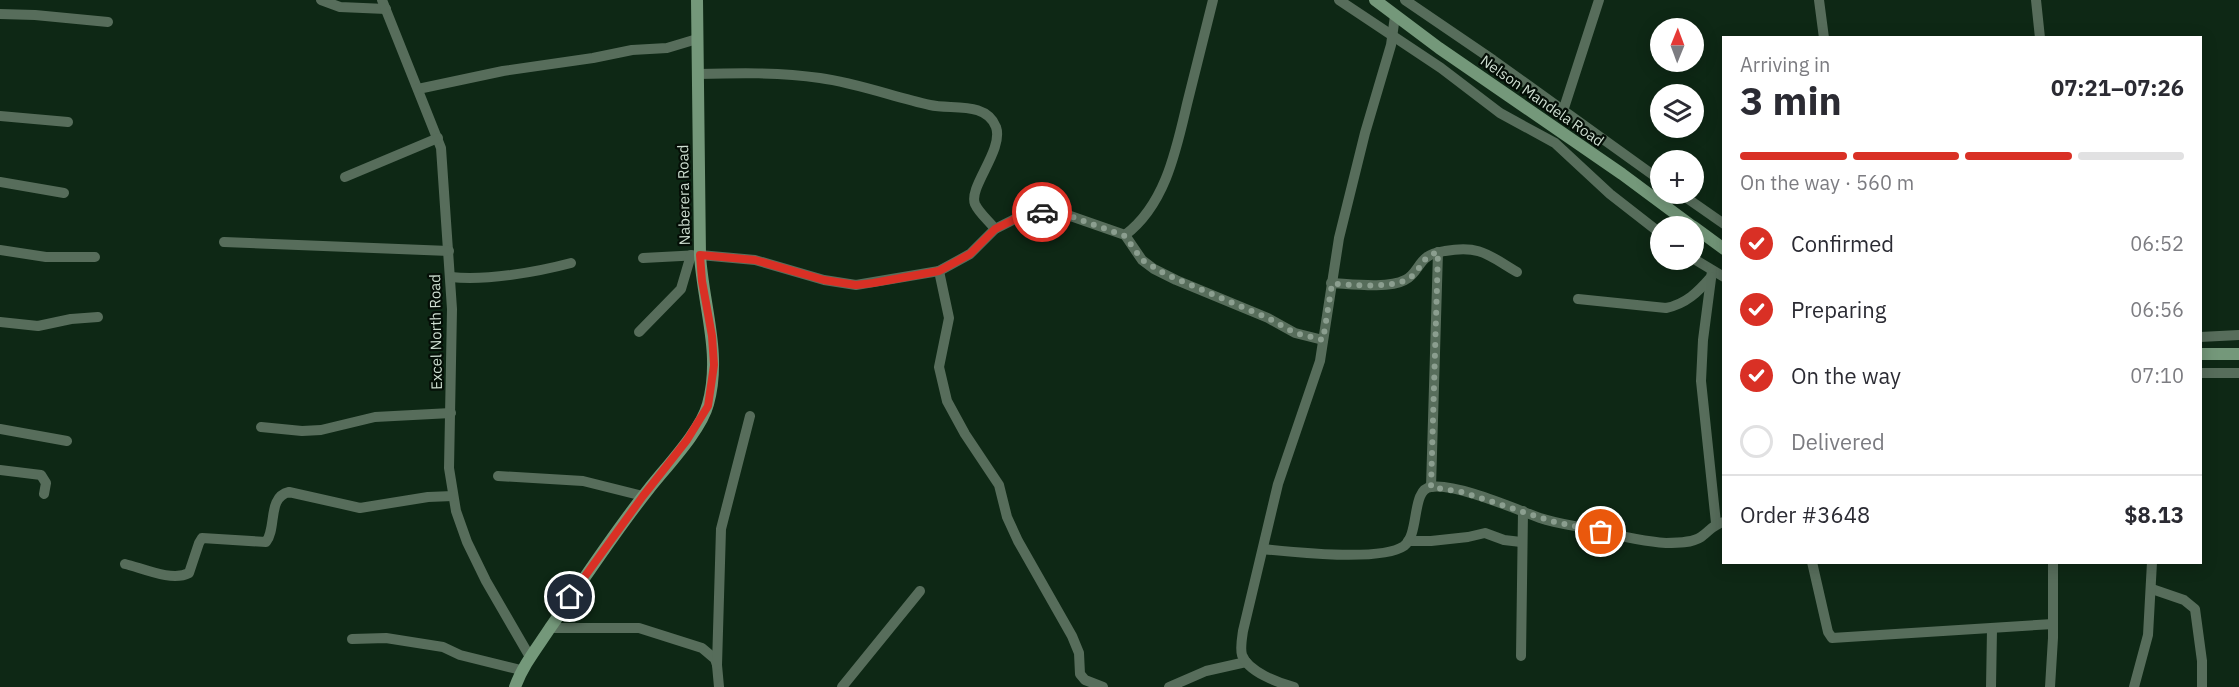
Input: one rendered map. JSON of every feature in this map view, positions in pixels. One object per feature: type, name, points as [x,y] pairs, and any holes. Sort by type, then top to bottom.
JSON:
[{"type":"street","points":[[321,0],[340,7],[384,5]]},
{"type":"street","name":"Naberera Road","points":[[515,687],[521,670],[643,496],[687,440],[708,406],[714,365],[712,336],[695,255],[698,0]]},
{"type":"street","points":[[1125,236],[1147,213],[1167,176],[1176,149],[1213,0]]},
{"type":"street","points":[[1339,0],[1441,68],[1500,113],[1555,143],[1610,194],[1650,226]]},
{"type":"street","name":"Nelson Mandela Road","points":[[1375,0],[1678,216]]},
{"type":"street","points":[[1405,0],[1650,173]]},
{"type":"street","points":[[1563,111],[1574,83],[1599,0]]},
{"type":"street","points":[[1819,0],[1824,36]]},
{"type":"street","points":[[2036,0],[2040,36]]},
{"type":"street","name":"Excel North Road","points":[[384,5],[438,138],[444,171],[451,277],[449,468],[456,512],[467,542],[486,581],[530,657]]},
{"type":"street","points":[[0,14],[108,22]]},
{"type":"street","points":[[1294,687],[1264,676],[1246,662],[1242,654],[1243,631],[1278,484],[1315,382],[1348,199],[1392,37],[1395,16]]},
{"type":"street","points":[[418,89],[503,71],[632,50],[667,48],[697,39]]},
{"type":"street","points":[[697,74],[770,73],[821,78],[934,106],[970,108],[986,115],[995,124],[997,136],[975,195],[975,202],[995,229]]},
{"type":"street","points":[[0,116],[68,122]]},
{"type":"street","points":[[345,177],[438,138]]},
{"type":"street","points":[[0,182],[64,193]]},
{"type":"street","points":[[1695,204],[1722,223]]},
{"type":"street","points":[[644,258],[695,255],[755,260],[824,280],[856,285],[939,271],[970,254],[995,229],[1017,218],[1046,211],[1070,216],[1125,236],[1142,260],[1176,280],[1268,318],[1295,333],[1323,340]]},
{"type":"street","name":"Nelson Mandela Road","points":[[1704,235],[1722,248]]},
{"type":"street","points":[[224,242],[449,251]]},
{"type":"street","points":[[1332,284],[1403,282],[1413,276],[1425,258],[1438,252],[1473,249],[1518,272]]},
{"type":"street","points":[[0,250],[46,257],[95,257]]},
{"type":"street","points":[[1431,487],[1438,252]]},
{"type":"street","points":[[639,332],[681,289],[695,255]]},
{"type":"street","points":[[451,277],[467,278],[513,273],[571,263]]},
{"type":"street","points":[[1704,267],[1712,274],[1722,276]]},
{"type":"street","points":[[939,271],[949,318],[939,367],[947,401],[964,434],[999,485],[1007,517],[1018,541],[1072,636],[1079,653],[1080,674],[1085,680],[1103,687]]},
{"type":"street","points":[[1263,549],[1320,555],[1360,554],[1403,547],[1413,529],[1420,494],[1431,487],[1447,488],[1551,521],[1623,537],[1665,543],[1695,540],[1720,523],[1701,381],[1712,274]]},
{"type":"street","points":[[1578,299],[1666,308],[1690,299],[1712,274]]},
{"type":"street","points":[[0,322],[38,326],[71,319],[98,317]]},
{"type":"street","points":[[2202,337],[2239,335]]},
{"type":"street","points":[[2202,354],[2239,354]]},
{"type":"street","points":[[2202,373],[2239,373]]},
{"type":"street","points":[[261,427],[302,431],[321,430],[375,417],[451,413]]},
{"type":"street","points":[[719,687],[717,665],[721,529],[750,416]]},
{"type":"street","points":[[0,429],[67,441]]},
{"type":"street","points":[[0,470],[42,476],[46,483],[44,494]]},
{"type":"street","points":[[498,476],[583,481],[643,496]]},
{"type":"street","points":[[125,564],[172,576],[182,576],[189,573],[202,538],[266,542],[271,536],[276,501],[284,493],[289,492],[360,508],[428,497],[453,496]]},
{"type":"street","points":[[1521,656],[1522,511]]},
{"type":"street","points":[[1408,541],[1431,542],[1463,538],[1485,532],[1504,540],[1521,542]]},
{"type":"street","points":[[1812,564],[1831,638],[2053,624]]},
{"type":"street","points":[[2050,687],[2053,564]]},
{"type":"street","points":[[2134,687],[2147,643],[2152,564]]},
{"type":"street","points":[[2152,589],[2184,600],[2195,609],[2202,661],[2202,687]]},
{"type":"street","points":[[842,687],[920,591]]},
{"type":"street","points":[[550,628],[644,629],[702,648],[712,655],[717,665]]},
{"type":"street","points":[[1991,687],[1992,629]]},
{"type":"street","points":[[352,639],[386,638],[443,647],[460,655],[521,670]]},
{"type":"street","points":[[1169,687],[1206,671],[1246,662]]},
{"type":"way so far","points":[[1042,212],[1059,212],[1125,236],[1142,260],[1176,280],[1251,310],[1295,333],[1323,340],[1332,284],[1403,282],[1413,276],[1425,258],[1438,252],[1431,487],[1447,488],[1514,507],[1551,521],[1601,532]]},
{"type":"route","points":[[570,597],[643,496],[687,440],[708,406],[714,365],[700,255],[755,260],[824,280],[848,284],[873,283],[939,271],[970,254],[995,229],[1017,218],[1042,212]]}]
